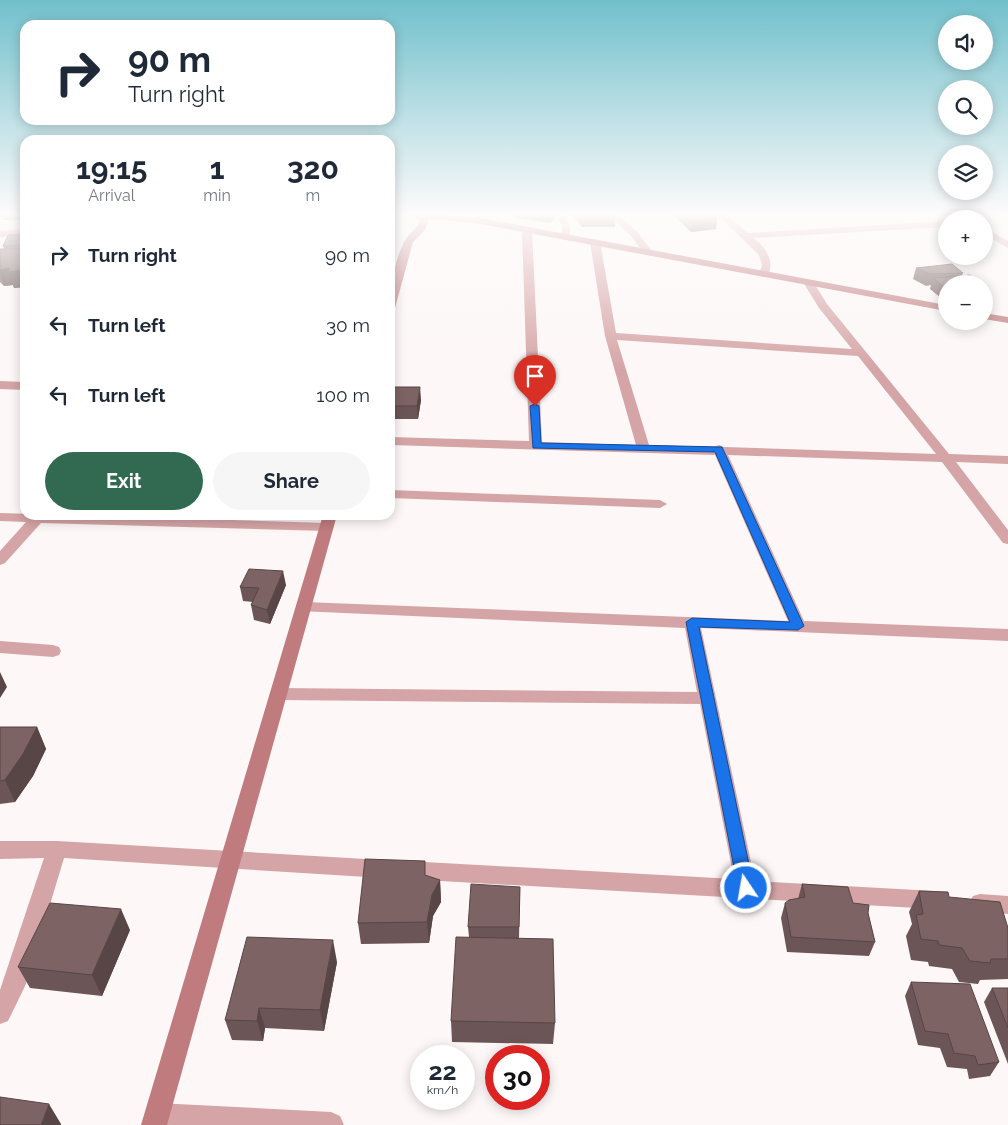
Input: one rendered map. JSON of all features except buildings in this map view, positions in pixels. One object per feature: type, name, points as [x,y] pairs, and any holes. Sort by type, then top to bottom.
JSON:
[{"type":"street","points":[[395,290],[402,266]]},
{"type":"street","points":[[528,266],[536,446]]},
{"type":"street","points":[[599,266],[610,336],[643,447]]},
{"type":"street","points":[[721,266],[938,306]]},
{"type":"street","points":[[764,274],[767,266]]},
{"type":"street","points":[[808,282],[823,306],[863,353],[1008,540]]},
{"type":"street","points":[[993,318],[1008,320]]},
{"type":"street","points":[[610,336],[863,353]]},
{"type":"street","points":[[0,385],[20,386]]},
{"type":"street","points":[[395,441],[944,456],[1008,460]]},
{"type":"street","points":[[719,450],[798,626]]},
{"type":"street","points":[[395,494],[660,504]]},
{"type":"street","points":[[0,517],[20,518]]},
{"type":"street","points":[[0,560],[35,520]]},
{"type":"street","points":[[182,520],[328,521],[156,1120],[332,1125]]},
{"type":"street","points":[[304,607],[1008,635]]},
{"type":"street","points":[[692,622],[746,888]]},
{"type":"street","points":[[0,647],[53,652]]},
{"type":"street","points":[[279,694],[707,698]]},
{"type":"street","points":[[0,1013],[15,984],[57,849]]},
{"type":"street","points":[[0,850],[57,849],[230,861],[746,888],[1008,905]]},
{"type":"route","points":[[535,406],[536,446],[719,450],[798,626],[692,622],[746,888]]}]
